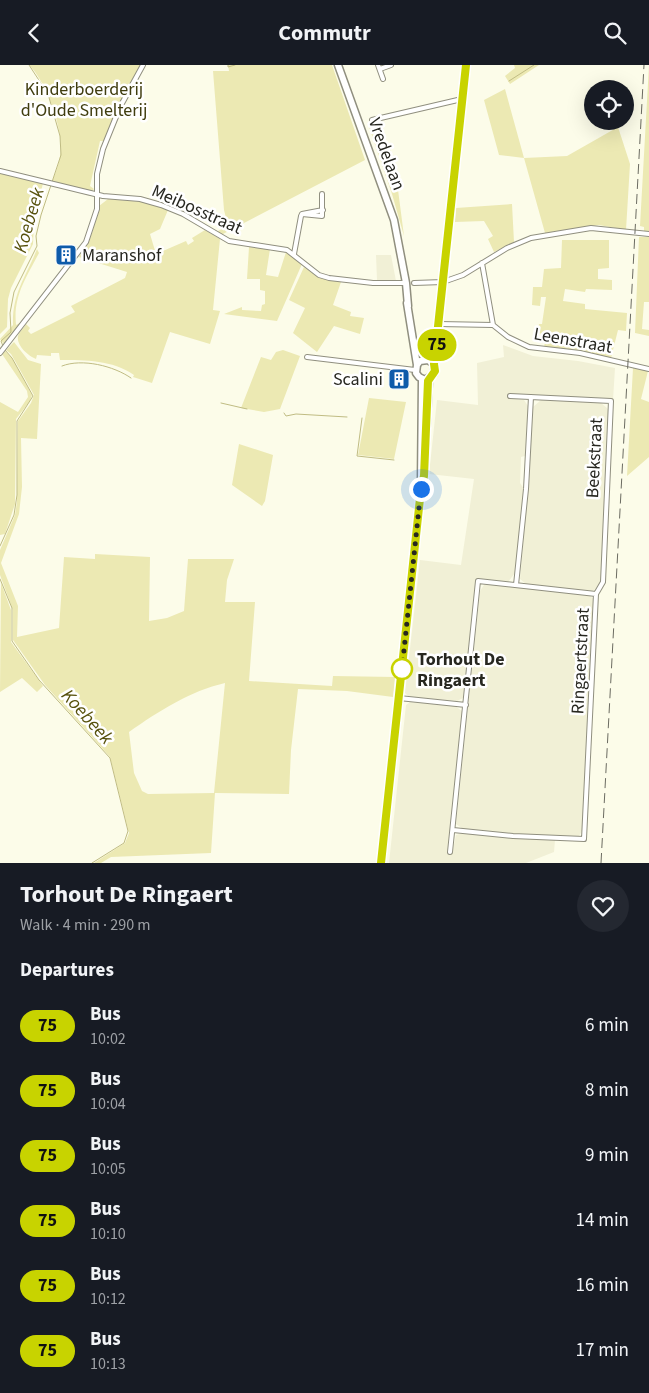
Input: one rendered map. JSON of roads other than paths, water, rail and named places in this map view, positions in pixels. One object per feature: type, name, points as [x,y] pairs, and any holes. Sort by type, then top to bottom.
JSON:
[{"type":"main road","name":"Vredelaan","points":[[338,65],[394,220],[416,367]]},
{"type":"main road","name":"Vredelaan","points":[[414,346],[429,361]]},
{"type":"main road","points":[[381,863],[421,489],[425,379],[416,367],[429,361],[434,375],[425,379]]},
{"type":"street","points":[[3,350],[47,292],[82,251],[94,221],[97,174],[107,138],[124,97],[143,65]]},
{"type":"street","points":[[383,79],[379,67],[391,65]]},
{"type":"street","points":[[429,361],[436,343],[439,324],[466,65]]},
{"type":"street","points":[[372,121],[462,99]]},
{"type":"street","name":"Meibosstraat","points":[[0,171],[96,195],[150,201],[183,214],[229,241],[279,248],[294,254],[319,275],[329,278],[404,283]]},
{"type":"street","points":[[294,254],[302,214],[322,216],[322,194]]},
{"type":"street","points":[[414,283],[443,282],[463,275],[518,243],[580,229],[600,228],[649,234]]},
{"type":"street","points":[[439,324],[493,325],[482,263]]},
{"type":"street","name":"Leenstraat","points":[[493,325],[508,337],[529,347],[580,353],[649,369]]},
{"type":"street","points":[[307,357],[416,367]]},
{"type":"street","name":"Beekstraat","points":[[510,396],[611,401],[602,582],[596,594]]},
{"type":"street","points":[[516,585],[526,489],[531,397]]},
{"type":"street","name":"Ringaertstraat","points":[[450,852],[478,581],[596,594],[584,839],[514,836],[453,830]]},
{"type":"street","points":[[399,698],[466,705]]},
{"type":"waterway","name":"Koebeek","points":[[3,346],[1,341],[11,332],[10,313],[14,292],[37,246],[36,236],[41,215],[61,155],[60,136],[48,94],[29,65]]},
{"type":"waterway","points":[[228,65],[228,67],[235,65]]},
{"type":"waterway","points":[[509,81],[534,65]]},
{"type":"waterway","name":"Koebeek","points":[[0,546],[14,515],[17,495],[17,421],[33,396],[12,358],[5,350]]},
{"type":"waterway","points":[[62,366],[88,363],[116,370],[131,378]]},
{"type":"waterway","points":[[221,403],[247,409]]},
{"type":"waterway","points":[[284,413],[286,416],[296,414],[347,417]]},
{"type":"waterway","points":[[362,418],[357,456],[394,460]]},
{"type":"waterway","name":"Koebeek","points":[[0,579],[12,608],[12,641],[39,680],[110,758],[128,831],[124,843],[92,863]]},
{"type":"railway","points":[[601,863],[644,65]]},
{"type":"place","name":"Maranshof","points":[[66,255]]},
{"type":"place","name":"Scalini","points":[[399,379]]},
{"type":"place","name":"Torhout De Ringaert","points":[[402,669]]},
{"type":"park label","name":"Kinderboerderij d'Oude Smelterij","points":[[84,100]]}]
